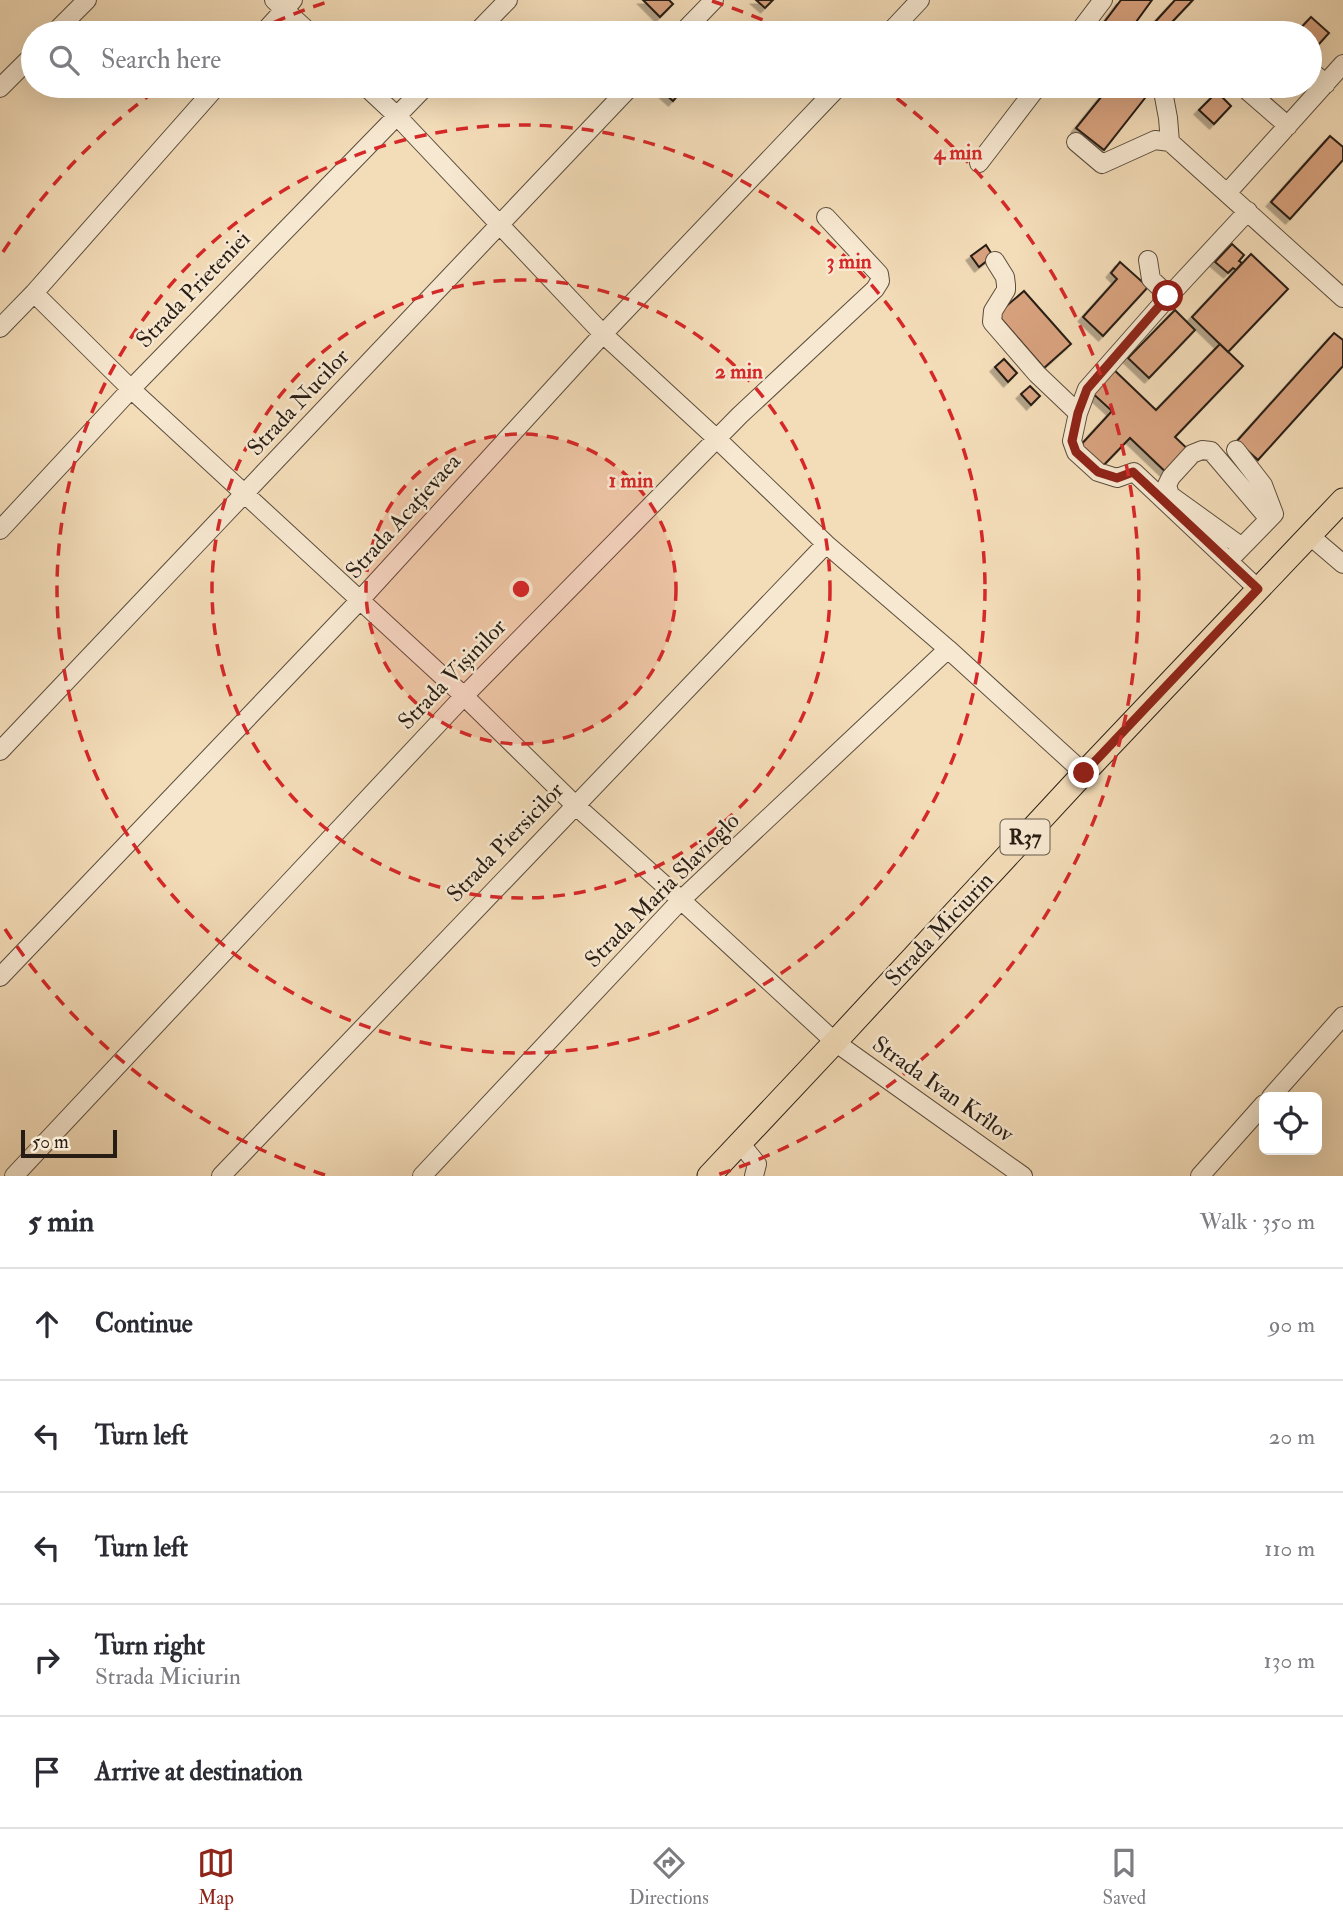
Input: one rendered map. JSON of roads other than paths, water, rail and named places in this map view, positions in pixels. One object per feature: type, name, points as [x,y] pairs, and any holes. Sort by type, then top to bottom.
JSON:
[{"type":"main road","name":"Strada Miciurin","points":[[709,1176],[1084,773],[1343,500]]},
{"type":"street","points":[[66,21],[87,0]]},
{"type":"street","points":[[488,21],[508,0]]},
{"type":"street","points":[[694,21],[714,0]]},
{"type":"street","points":[[900,21],[920,0]]},
{"type":"street","points":[[1087,21],[1103,0]]},
{"type":"street","points":[[271,21],[284,3],[300,21]]},
{"type":"street","points":[[1322,89],[1343,64]]},
{"type":"street","points":[[0,88],[21,67]]},
{"type":"street","points":[[1322,81],[1326,85]]},
{"type":"street","points":[[0,328],[206,98]]},
{"type":"street","points":[[378,98],[603,334],[826,544],[948,649],[1084,773]]},
{"type":"street","name":"Strada Prieteniei","points":[[0,530],[131,389],[414,98]]},
{"type":"street","name":"Strada Nucilor","points":[[0,751],[620,98]]},
{"type":"street","name":"Strada Acațievaea","points":[[0,977],[359,600],[603,334],[828,98]]},
{"type":"street","points":[[979,163],[1029,98]]},
{"type":"street","points":[[1165,98],[1170,142]]},
{"type":"street","points":[[1256,98],[1288,126]]},
{"type":"street","points":[[1227,193],[1314,98]]},
{"type":"street","points":[[1076,142],[1102,164],[1155,140],[1170,142],[1343,298]]},
{"type":"street","points":[[1248,211],[1168,296],[1087,389],[1072,441],[1076,452],[1098,472],[1117,478],[1133,472],[1258,589]]},
{"type":"street","name":"Strada Vișinilor","points":[[14,1176],[464,696],[740,415],[875,289],[880,281],[878,274],[826,217]]},
{"type":"street","points":[[1148,260],[1151,279],[1168,296]]},
{"type":"street","points":[[995,261],[1005,277],[1006,290],[993,311],[992,321],[1037,374],[1078,413]]},
{"type":"street","name":"Strada Ivan Krîlov","points":[[34,293],[131,389],[464,696],[575,805],[835,1042],[1023,1176]]},
{"type":"street","points":[[1242,547],[1170,495],[1167,485],[1171,477],[1192,454],[1202,450],[1211,452],[1269,519]]},
{"type":"street","points":[[1228,561],[1274,514],[1263,485],[1236,450]]},
{"type":"street","points":[[1309,535],[1341,560]]},
{"type":"street","name":"Strada Piersicilor","points":[[221,1176],[826,544]]},
{"type":"street","name":"Strada Maria Slavioglo","points":[[422,1176],[681,900],[948,649]]},
{"type":"street","points":[[1275,1092],[1343,1016]]},
{"type":"street","points":[[1200,1176],[1259,1110]]},
{"type":"street","points":[[740,1143],[757,1164],[754,1176]]}]
